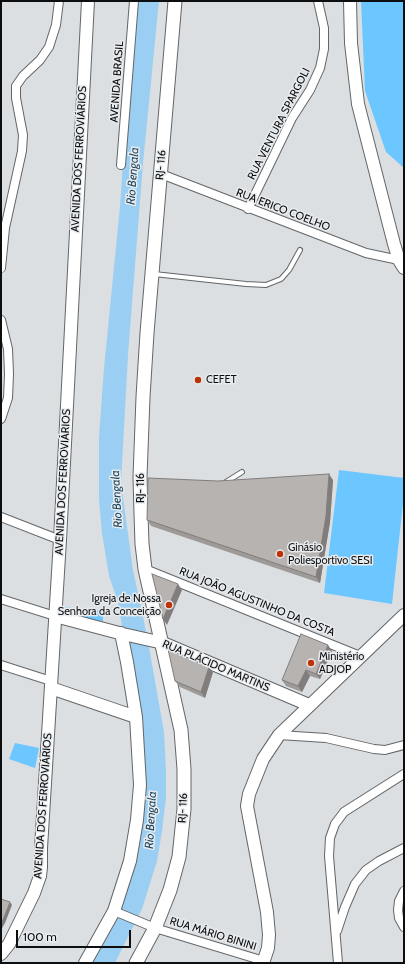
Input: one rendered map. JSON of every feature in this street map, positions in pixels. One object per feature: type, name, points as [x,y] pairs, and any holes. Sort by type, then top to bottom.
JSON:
[{"type":"main road","name":"AVENIDA DOS FERROVIÁRIOS","points":[[1,954],[9,944],[34,893],[40,876],[60,540],[88,1]]},
{"type":"main road","name":"RJ- 116","points":[[136,963],[151,926],[170,890],[179,857],[184,809],[184,769],[181,730],[159,642],[145,569],[142,544],[144,390],[152,273],[175,1]]},
{"type":"main road","points":[[350,1],[351,43],[358,104],[390,226],[402,264]]},
{"type":"main road","points":[[264,962],[268,948],[269,935],[267,912],[248,815],[248,800],[263,758],[279,735],[404,615]]},
{"type":"main road","name":"RUA PLÁCIDO MARTINS","points":[[55,616],[122,634],[159,642],[309,705]]},
{"type":"main road","points":[[85,963],[115,912],[130,861],[137,820],[140,785],[136,717],[122,634]]},
{"type":"main road","points":[[51,684],[136,717]]},
{"type":"street","points":[[1,268],[6,228],[22,151],[23,135],[16,98],[16,86],[23,76],[40,60],[49,47],[56,25],[59,1]]},
{"type":"street","name":"AVENIDA BRASIL","points":[[121,165],[134,1]]},
{"type":"street","name":"RUA VENTURA SPARGOLI","points":[[248,209],[292,118],[310,90],[320,68],[324,49],[324,35],[318,1]]},
{"type":"street","name":"RUA ERICO COELHO","points":[[161,174],[248,209],[366,253],[402,264]]},
{"type":"street","points":[[1,320],[8,349],[1,419]]},
{"type":"street","points":[[1,517],[60,540]]},
{"type":"street","name":"RUA JOÃO AGUSTINHO DA COSTA","points":[[145,569],[360,656]]},
{"type":"street","points":[[1,599],[55,616]]},
{"type":"street","points":[[1,665],[51,684]]},
{"type":"street","points":[[279,735],[326,738],[374,749],[385,750],[404,745]]},
{"type":"street","points":[[338,963],[329,856],[330,838],[335,824],[344,812],[404,774]]},
{"type":"street","points":[[336,933],[355,884],[366,870],[379,861],[404,848]]},
{"type":"street","points":[[404,891],[399,902],[398,910],[399,918],[404,927]]},
{"type":"street","name":"RUA MÁRIO BININI","points":[[115,912],[151,926],[264,962]]},
{"type":"lane","points":[[152,273],[246,284],[266,284],[281,279],[289,270],[300,250]]},
{"type":"lane","points":[[222,483],[230,481],[242,472]]},
{"type":"shaded area","points":[[361,1],[404,1],[404,168],[386,152],[365,91]]},
{"type":"shaded area","points":[[339,470],[404,478],[404,494],[392,604],[324,593]]},
{"type":"shaded area","points":[[62,607],[103,611],[103,622],[63,617]]},
{"type":"shaded area","points":[[15,743],[39,748],[35,768],[9,759]]},
{"type":"water","name":"Rio Bengala","points":[[135,1],[159,1],[143,163],[128,355],[121,483],[133,570],[147,636],[164,732],[166,798],[157,861],[142,909],[115,963],[90,963],[141,832],[128,662],[118,602],[109,576],[102,533],[99,500],[99,437],[104,368],[120,207]]},
{"type":"building","name":"Ginásio Poliesportivo SESI","points":[[329,474],[326,516],[316,577],[147,520],[148,478],[218,481]]},
{"type":"building","name":"Igreja de Nossa Senhora da Conceição","points":[[152,574],[178,584],[163,619]]},
{"type":"building","name":"Ministério ADJOP","points":[[301,634],[328,645],[316,674],[306,670],[298,686],[282,680]]},
{"type":"building","points":[[168,649],[209,667],[201,692],[175,681]]},
{"type":"building","points":[[1,899],[10,902],[1,923]]},
{"type":"place","name":"CEFET","points":[[198,380]]},
{"type":"place","name":"Ginásio Poliesportivo SESI","points":[[280,554]]},
{"type":"place","name":"Igreja de Nossa Senhora da Conceição","points":[[169,605]]},
{"type":"place","name":"Ministério ADJOP","points":[[311,663]]}]
